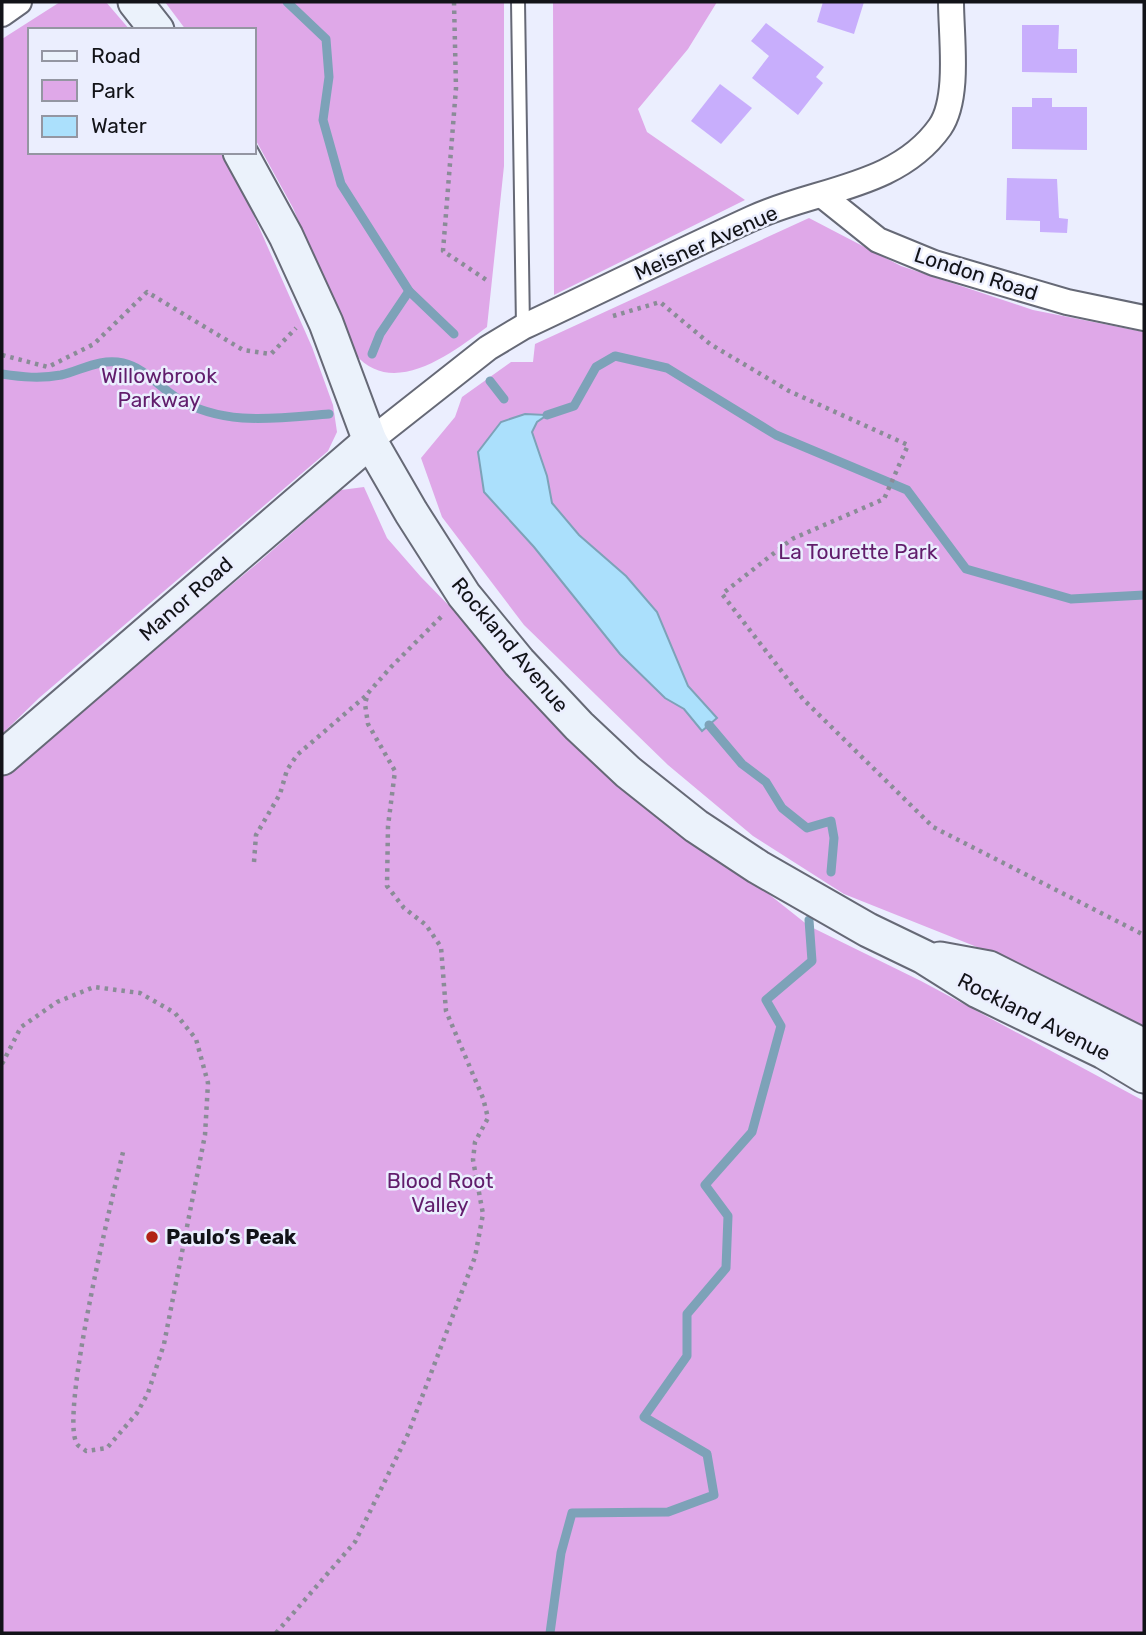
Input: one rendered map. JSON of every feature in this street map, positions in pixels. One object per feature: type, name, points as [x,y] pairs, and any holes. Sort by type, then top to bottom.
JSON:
[{"type":"street","points":[[2,14],[19,2]]},
{"type":"street","points":[[135,2],[155,28]]},
{"type":"street","name":"Meisner Avenue","points":[[370,441],[488,348],[523,327],[757,216],[824,196],[898,166],[922,147],[941,125],[949,104],[952,81],[951,2]]},
{"type":"street","name":"Rockland Avenue","points":[[241,154],[285,236],[322,314],[370,441],[464,595],[519,662],[618,763],[696,826],[758,867],[868,930],[924,957],[978,991],[1104,1052],[1144,1076]]},
{"type":"street","name":"London Road","points":[[824,196],[878,240],[934,263],[1067,302],[1144,318]]},
{"type":"street","name":"Manor Road","points":[[2,758],[370,441]]},
{"type":"street","name":"Rockland Avenue","points":[[924,957],[989,968],[1144,1046]]},
{"type":"lane","points":[[518,2],[523,327]]},
{"type":"path","points":[[454,2],[456,88],[443,251],[488,281]]},
{"type":"path","points":[[2,355],[48,367],[94,344],[147,292],[243,350],[271,354],[297,327]]},
{"type":"path","points":[[609,317],[660,302],[710,344],[789,391],[908,445],[884,499],[792,539],[722,594],[803,699],[933,827],[1144,935]]},
{"type":"path","points":[[254,862],[256,835],[280,794],[287,770],[297,755],[368,693],[445,612]]},
{"type":"path","points":[[276,1633],[355,1542],[361,1530],[408,1434],[475,1257],[484,1214],[473,1160],[475,1142],[488,1118],[483,1098],[446,1011],[441,947],[426,926],[404,908],[387,886],[387,826],[395,771],[368,724],[365,704],[368,693]]},
{"type":"path","points":[[2,1064],[21,1027],[57,1002],[94,987],[140,992],[175,1013],[196,1039],[208,1083],[205,1135],[164,1344],[148,1393],[137,1413],[107,1448],[86,1451],[77,1444],[74,1430],[76,1383],[91,1290],[123,1152]]},
{"type":"green space","name":"Willowbrook Parkway","points":[[60,2],[106,2],[128,28],[28,28],[28,154],[222,154],[238,180],[312,347],[333,405],[337,432],[328,451],[39,698],[2,734],[2,39]]},
{"type":"green space","points":[[165,2],[504,2],[504,166],[487,327],[440,359],[404,372],[387,372],[370,367],[355,354],[293,208],[256,141],[256,28],[184,28]]},
{"type":"green space","points":[[553,2],[717,2],[688,49],[638,109],[647,132],[745,200],[554,295]]},
{"type":"green space","name":"La Tourette Park","points":[[809,218],[901,266],[1033,310],[1144,332],[1144,1031],[1007,959],[844,894],[753,836],[668,765],[524,625],[442,517],[421,458],[455,417],[462,397],[511,362],[533,362],[535,344]]},
{"type":"green space","name":"Blood Root Valley","points":[[364,487],[387,538],[421,577],[602,762],[809,926],[921,981],[1144,1101],[1144,1633],[2,1633],[2,776],[259,562],[341,490]]},
{"type":"water","points":[[525,414],[547,415],[537,422],[532,432],[547,476],[552,503],[579,535],[626,576],[657,612],[688,686],[717,718],[702,731],[684,709],[665,698],[620,654],[534,547],[484,492],[478,452],[501,422]]},
{"type":"building","points":[[823,2],[864,2],[854,34],[817,22]]},
{"type":"building","points":[[766,23],[824,67],[816,77],[823,83],[798,115],[752,78],[769,56],[751,41]]},
{"type":"building","points":[[1022,25],[1059,25],[1058,49],[1077,49],[1077,73],[1022,72]]},
{"type":"building","points":[[720,84],[752,108],[721,144],[691,121]]},
{"type":"building","points":[[1032,98],[1052,98],[1052,107],[1087,107],[1087,150],[1012,149],[1012,107],[1032,107]]},
{"type":"building","points":[[1007,178],[1057,179],[1059,218],[1068,219],[1067,233],[1040,232],[1040,221],[1006,220]]},
{"type":"waterway","points":[[287,2],[326,39],[329,77],[323,120],[341,184],[409,291],[454,334]]},
{"type":"waterway","points":[[372,354],[380,334],[409,291]]},
{"type":"waterway","points":[[547,415],[574,406],[596,367],[615,356],[667,368],[776,435],[907,490],[966,569],[1071,599],[1144,595]]},
{"type":"waterway","points":[[2,374],[53,376],[99,363],[115,362],[131,365],[177,398],[213,413],[251,418],[329,414]]},
{"type":"waterway","points":[[490,381],[504,399]]},
{"type":"waterway","points":[[709,725],[742,764],[766,782],[782,808],[807,828],[831,821],[834,838],[831,872]]},
{"type":"waterway","points":[[550,1633],[561,1553],[572,1513],[668,1512],[714,1495],[707,1454],[644,1417],[687,1356],[687,1314],[726,1268],[728,1216],[705,1185],[752,1132],[781,1026],[766,1000],[812,961],[809,920]]},
{"type":"place","name":"Paulo’s Peak","points":[[152,1237]]}]
